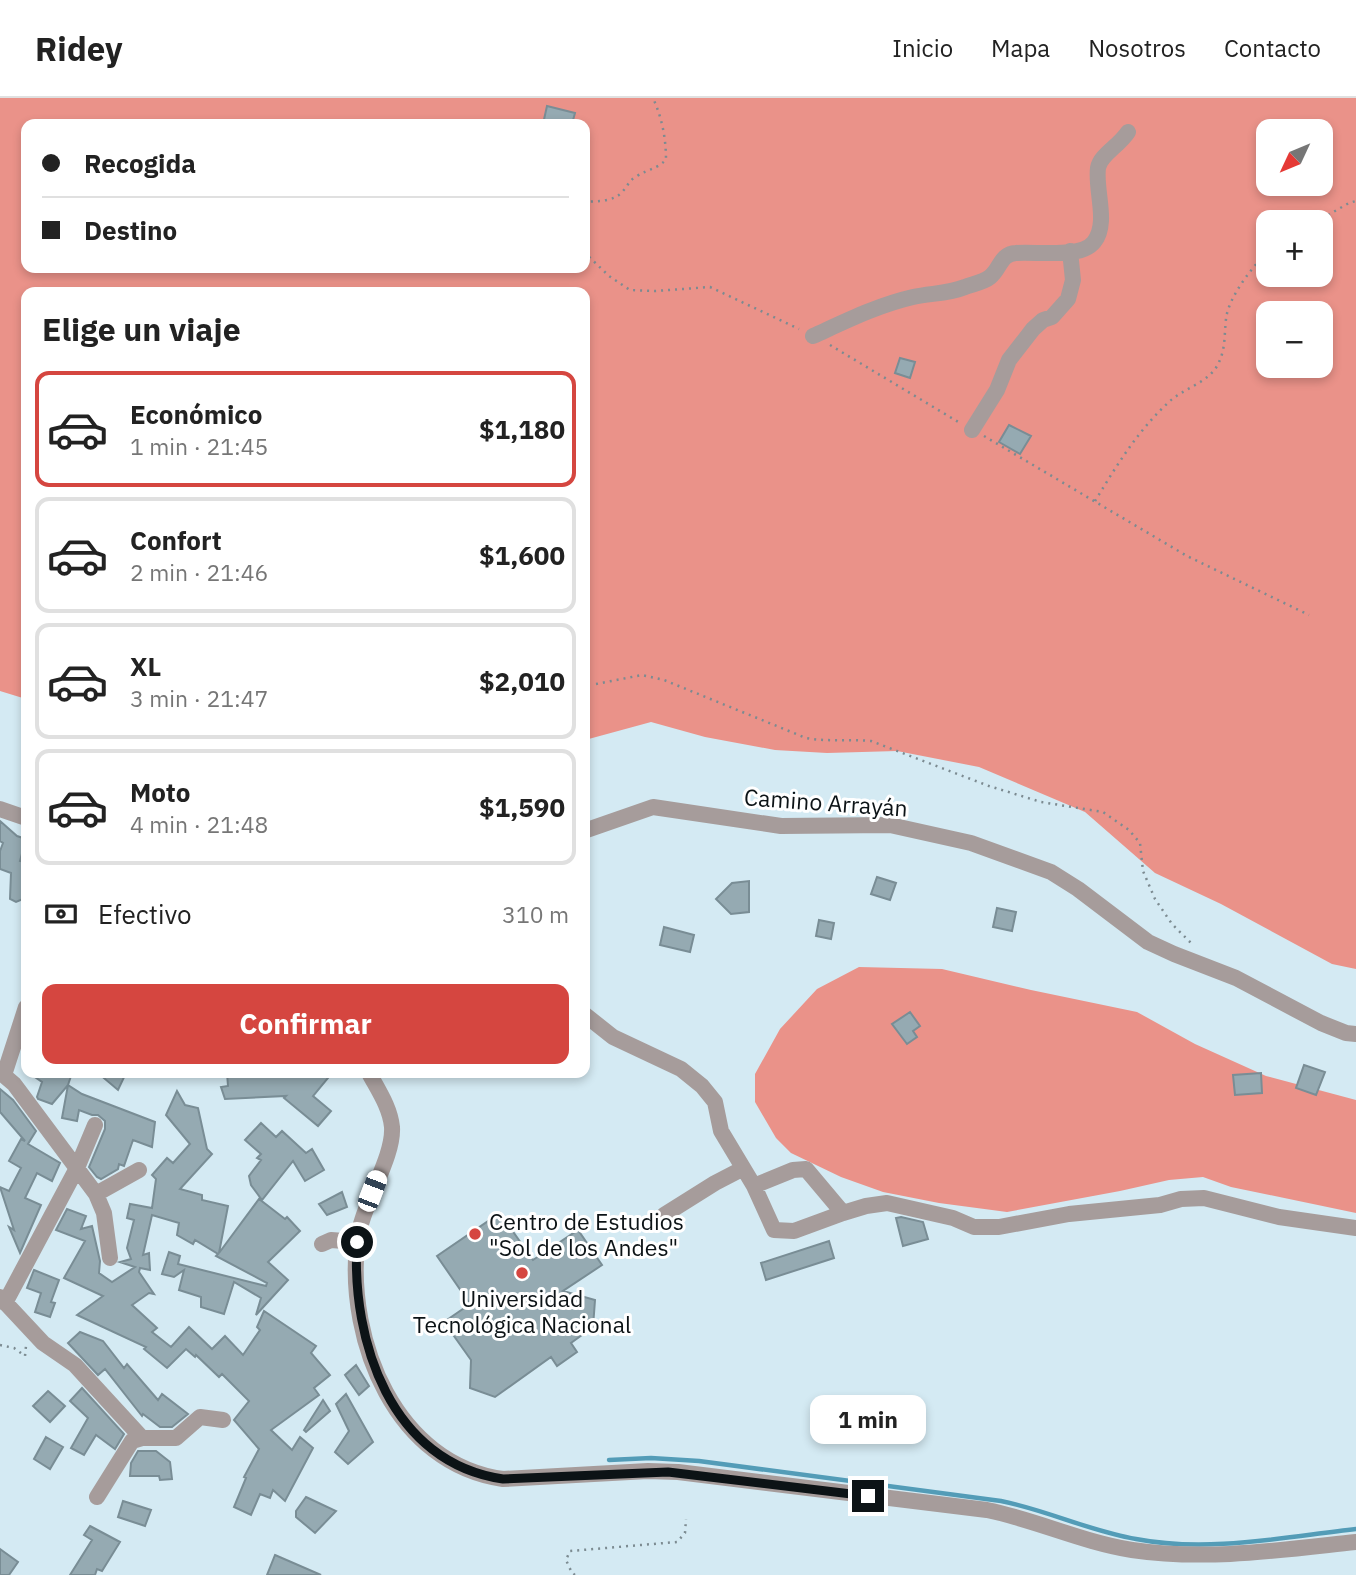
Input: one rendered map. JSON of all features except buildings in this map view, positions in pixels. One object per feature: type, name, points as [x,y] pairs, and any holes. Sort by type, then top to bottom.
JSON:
[{"type":"street","points":[[813,336],[868,311],[915,296],[951,293],[991,277],[1003,257],[1015,253],[1045,254],[1087,249],[1095,241],[1100,229],[1098,168],[1102,157],[1121,144],[1128,132]]},
{"type":"street","points":[[972,430],[997,390],[1009,360],[1033,329],[1043,320],[1052,317],[1068,299],[1073,280],[1070,251]]},
{"type":"street","name":"Camino Arrayán","points":[[590,829],[653,807],[781,826],[890,825],[971,843],[1051,872],[1148,942],[1236,978],[1321,1023],[1356,1034]]},
{"type":"street","points":[[0,809],[21,816]]},
{"type":"street","points":[[590,1019],[613,1037],[681,1069],[702,1086],[715,1102],[721,1131],[754,1186],[774,1230],[794,1231],[866,1206],[887,1203],[953,1218],[974,1227],[999,1227],[1069,1214],[1204,1198],[1279,1217],[1356,1228]]},
{"type":"street","points":[[21,1021],[2,1073],[14,1084],[96,1194],[104,1213],[110,1258]]},
{"type":"street","points":[[372,1078],[388,1109],[391,1135],[361,1220],[357,1242],[356,1276],[360,1317],[370,1356],[390,1398],[407,1425],[429,1448],[454,1464],[484,1475],[513,1479],[648,1471],[678,1472],[987,1510],[1117,1547],[1177,1555],[1216,1555],[1356,1542]]},
{"type":"street","points":[[95,1125],[78,1168],[2,1300],[47,1346],[75,1365],[142,1438]]},
{"type":"street","points":[[664,1215],[742,1169]]},
{"type":"street","points":[[754,1186],[793,1170],[806,1169],[843,1213]]},
{"type":"street","points":[[96,1194],[139,1170]]},
{"type":"street","points":[[322,1244],[331,1240],[357,1242]]},
{"type":"street","points":[[97,1497],[128,1445],[135,1439],[176,1438],[200,1417],[223,1420]]},
{"type":"path","points":[[590,201],[615,198],[628,182],[639,174],[657,169],[666,160],[661,116],[653,98]]},
{"type":"path","points":[[1333,212],[1356,201]]},
{"type":"path","points":[[590,258],[609,276],[630,290],[710,287],[813,336],[1187,556],[1308,615]]},
{"type":"path","points":[[1095,501],[1133,440],[1172,399],[1216,368],[1226,344],[1226,316],[1238,288],[1256,267]]},
{"type":"path","points":[[596,684],[642,676],[664,680],[806,738],[871,741],[1041,803],[1103,812],[1129,830],[1140,843],[1143,872],[1155,900],[1172,924],[1198,949]]},
{"type":"path","points":[[575,1575],[566,1560],[570,1551],[677,1542],[685,1533],[686,1519]]},
{"type":"shaded area","points":[[0,98],[1356,98],[1356,969],[1332,964],[1221,904],[1155,873],[1085,812],[979,767],[897,751],[827,753],[775,750],[705,737],[651,722],[590,739],[590,287],[21,287],[21,697],[0,691]]},
{"type":"shaded area","points":[[859,967],[942,969],[1137,1012],[1195,1044],[1266,1076],[1356,1100],[1356,1213],[1231,1187],[1203,1177],[1169,1180],[1007,1212],[883,1192],[841,1177],[791,1153],[776,1138],[755,1102],[755,1074],[780,1029],[817,989]]},
{"type":"waterway","points":[[609,1460],[651,1458],[699,1461],[1001,1501],[1119,1535],[1163,1543],[1246,1542],[1356,1529]]},
{"type":"place","name":"Centro de Estudios \"Sol de los Andes\"","points":[[475,1234]]},
{"type":"place","name":"Universidad Tecnológica Nacional","points":[[522,1273]]},
{"type":"route","points":[[357,1242],[359,1307],[374,1366],[395,1407],[414,1433],[429,1448],[454,1464],[503,1479],[648,1471],[868,1496]]}]
